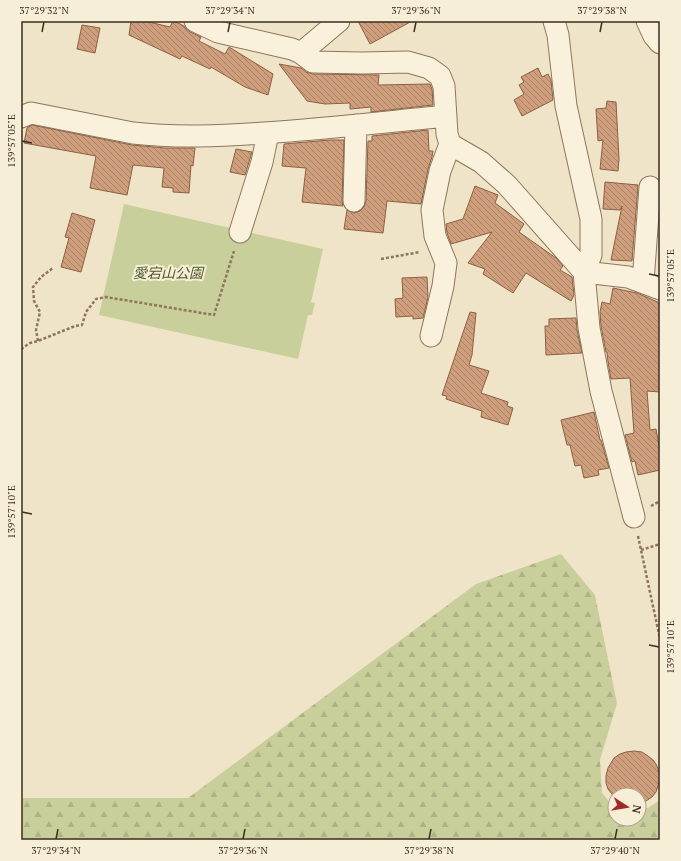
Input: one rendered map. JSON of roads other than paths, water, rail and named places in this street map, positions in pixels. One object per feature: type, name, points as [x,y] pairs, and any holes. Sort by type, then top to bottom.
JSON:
[{"type":"street","points":[[195,21],[218,32],[292,49],[301,53],[313,62],[408,62],[429,68],[440,76],[444,86],[447,134],[450,144],[440,170],[432,210],[435,236],[446,263],[443,286],[432,336]]},
{"type":"street","points":[[301,53],[339,21]]},
{"type":"street","points":[[554,21],[558,35],[566,106],[591,219],[591,254],[584,272],[588,328],[601,391],[634,517]]},
{"type":"street","points":[[647,21],[654,36],[660,43]]},
{"type":"street","points":[[21,117],[31,114],[133,133],[182,137],[268,133],[446,116]]},
{"type":"street","points":[[354,201],[356,125]]},
{"type":"street","points":[[240,232],[262,162],[268,133]]},
{"type":"street","points":[[450,144],[481,162],[507,186],[584,272],[628,277],[652,285],[650,186]]},
{"type":"park label","name":"愛宕山公園","points":[[168,272]]}]
